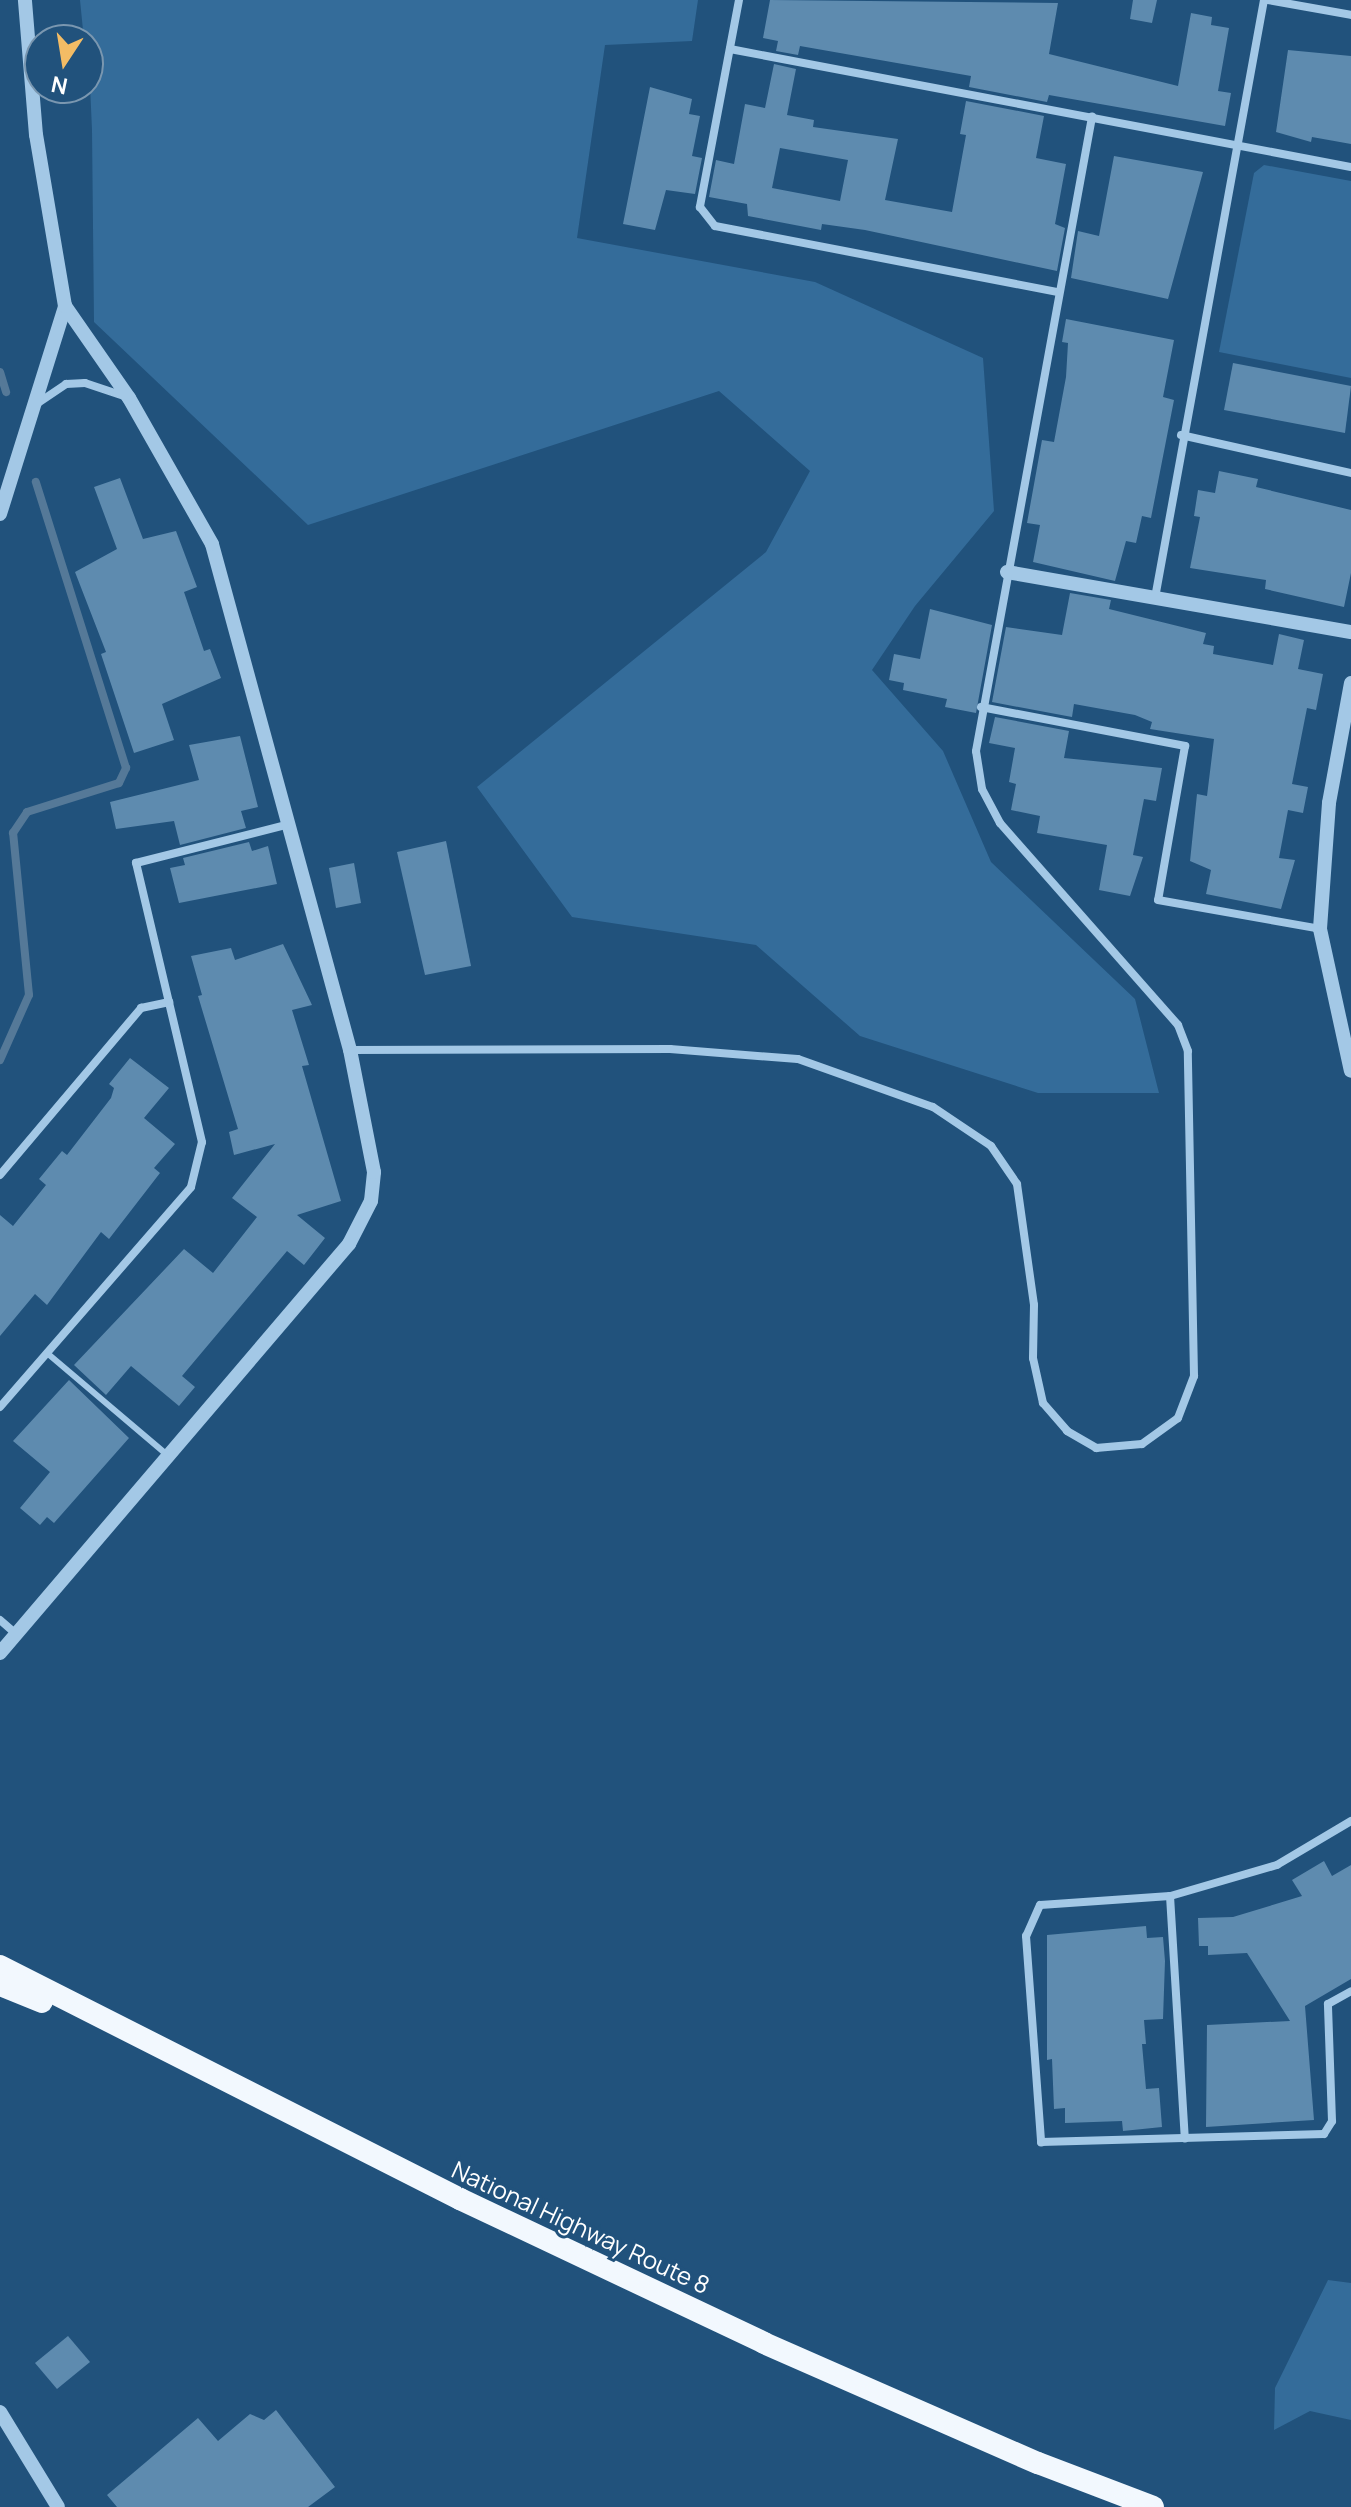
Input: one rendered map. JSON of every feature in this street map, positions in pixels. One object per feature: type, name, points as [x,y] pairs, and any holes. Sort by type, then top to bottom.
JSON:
[{"type":"highway","name":"National Highway Route 8","points":[[0,1966],[158,2049],[764,2343],[1038,2463],[1153,2507]]},
{"type":"highway","points":[[0,1985],[158,2049]]},
{"type":"street","points":[[0,1653],[362,1223],[374,1172],[350,1050],[286,825],[212,544],[129,398],[65,306],[36,135],[25,0]]},
{"type":"street","points":[[739,0],[700,207],[715,226],[1057,292]]},
{"type":"street","points":[[1155,598],[1181,435],[1266,0],[1351,15]]},
{"type":"street","points":[[730,49],[1351,167]]},
{"type":"street","points":[[350,1050],[670,1049],[798,1059],[933,1107],[991,1146],[1017,1184],[1034,1305],[1033,1358],[1043,1403],[1067,1431],[1096,1448],[1142,1444],[1178,1418],[1194,1376],[1188,1051],[1178,1025],[1000,823],[982,789],[976,751],[981,707],[1092,117]]},
{"type":"street","points":[[0,514],[65,306]]},
{"type":"street","points":[[31,410],[66,384],[85,383],[129,398]]},
{"type":"street","points":[[1181,435],[1351,473]]},
{"type":"street","points":[[1007,572],[1351,632]]},
{"type":"street","points":[[1351,683],[1329,803],[1320,929],[1344,1017],[1351,1071]]},
{"type":"street","points":[[981,707],[1185,746],[1158,900],[1320,929]]},
{"type":"street","points":[[0,1407],[191,1187],[202,1142],[136,863],[286,825]]},
{"type":"street","points":[[0,1175],[141,1008],[169,1002]]},
{"type":"street","points":[[0,1620],[16,1634]]},
{"type":"street","points":[[1351,1821],[1277,1865],[1170,1896],[1040,1905],[1026,1936],[1041,2142],[1324,2134],[1332,2121],[1328,2004],[1351,1991]]},
{"type":"street","points":[[1170,1896],[1185,2139]]},
{"type":"street","points":[[0,2412],[58,2507]]},
{"type":"lane","points":[[47,1353],[168,1456]]},
{"type":"shaded area","points":[[80,0],[698,0],[692,41],[605,45],[577,238],[815,282],[983,358],[994,511],[915,606],[872,670],[943,751],[991,862],[1135,999],[1159,1093],[1038,1093],[860,1036],[756,945],[572,917],[477,787],[766,552],[810,471],[719,391],[308,525],[94,322],[91,104],[104,104],[104,24],[82,24]]},
{"type":"shaded area","points":[[1264,165],[1351,181],[1351,378],[1219,352],[1254,173]]},
{"type":"shaded area","points":[[1328,2280],[1351,2283],[1351,2420],[1310,2411],[1274,2430],[1275,2388]]},
{"type":"building","points":[[770,0],[1058,3],[1049,54],[1178,86],[1191,13],[1212,17],[1211,25],[1229,28],[1218,91],[1231,93],[1225,126],[1049,95],[1047,102],[969,87],[971,76],[800,46],[798,55],[776,51],[778,41],[763,38]]},
{"type":"building","points":[[1133,0],[1157,0],[1152,23],[1130,19]]},
{"type":"building","points":[[1288,50],[1351,56],[1351,144],[1312,137],[1311,142],[1276,132]]},
{"type":"building","points":[[774,64],[796,69],[787,115],[814,120],[813,127],[898,139],[885,200],[952,212],[966,135],[960,134],[966,101],[1044,116],[1036,158],[1066,164],[1055,224],[1065,228],[1057,271],[865,230],[822,224],[821,230],[748,216],[747,204],[709,197],[716,160],[734,164],[745,104],[765,108]],"holes":[[[780,148],[848,160],[840,201],[772,188]]]},
{"type":"building","points":[[650,87],[692,99],[689,114],[700,116],[692,156],[702,158],[695,194],[666,190],[655,230],[623,224]]},
{"type":"building","points":[[1114,156],[1203,172],[1168,299],[1071,278],[1078,231],[1099,236]]},
{"type":"building","points":[[1066,319],[1174,340],[1163,397],[1174,400],[1151,518],[1142,516],[1136,543],[1126,541],[1115,581],[1033,562],[1040,525],[1027,523],[1042,440],[1054,442],[1066,377],[1068,343],[1062,342]]},
{"type":"building","points":[[1233,363],[1351,386],[1345,433],[1224,410]]},
{"type":"building","points":[[1219,471],[1258,479],[1256,487],[1351,510],[1351,573],[1344,607],[1265,589],[1266,580],[1190,568],[1200,517],[1194,516],[1198,490],[1215,493]]},
{"type":"building","points":[[120,478],[143,539],[176,531],[197,587],[184,592],[204,651],[210,649],[221,678],[162,704],[174,740],[134,753],[101,654],[106,652],[75,572],[117,549],[94,487]]},
{"type":"building","points":[[1070,593],[1111,600],[1109,609],[1206,633],[1203,644],[1214,646],[1213,654],[1273,665],[1279,634],[1304,640],[1298,669],[1323,674],[1316,710],[1307,708],[1292,784],[1308,787],[1303,813],[1288,810],[1279,858],[1295,860],[1281,909],[1206,894],[1211,870],[1190,861],[1197,794],[1207,796],[1214,739],[1150,729],[1152,722],[1135,715],[1074,704],[1072,717],[992,702],[1006,627],[1062,635]]},
{"type":"building","points":[[930,609],[992,625],[976,713],[945,707],[947,699],[903,690],[904,683],[889,680],[894,654],[920,659]]},
{"type":"building","points":[[995,717],[1069,731],[1064,758],[1162,768],[1156,801],[1144,799],[1133,855],[1143,857],[1130,896],[1099,890],[1107,845],[1037,833],[1040,816],[1011,810],[1016,784],[1009,782],[1015,748],[989,743]]},
{"type":"building","points":[[240,736],[258,807],[241,811],[246,828],[180,845],[174,821],[116,829],[110,802],[199,780],[189,745]]},
{"type":"building","points":[[446,841],[471,966],[425,975],[397,852]]},
{"type":"building","points":[[249,842],[252,851],[268,846],[277,884],[179,903],[170,868],[185,865],[183,858]]},
{"type":"building","points":[[354,863],[361,903],[336,908],[329,868]]},
{"type":"building","points":[[283,944],[312,1005],[292,1010],[309,1065],[302,1066],[341,1201],[297,1215],[325,1238],[304,1265],[287,1251],[182,1376],[195,1387],[179,1406],[131,1366],[106,1395],[74,1365],[184,1249],[213,1273],[257,1217],[232,1198],[275,1144],[234,1155],[229,1132],[238,1129],[198,996],[202,995],[191,956],[231,948],[235,960]]},
{"type":"building","points":[[130,1058],[169,1088],[144,1118],[175,1144],[154,1168],[160,1173],[109,1239],[101,1232],[47,1305],[35,1294],[0,1336],[0,1215],[13,1226],[46,1185],[39,1179],[62,1151],[67,1155],[111,1098],[114,1088],[109,1084]]},
{"type":"building","points":[[69,1380],[129,1438],[54,1523],[47,1517],[40,1525],[20,1508],[50,1472],[13,1441]]},
{"type":"building","points":[[1324,1861],[1332,1876],[1351,1865],[1351,1979],[1305,2006],[1314,2120],[1206,2127],[1207,2025],[1290,2021],[1247,1953],[1208,1955],[1208,1946],[1199,1946],[1198,1918],[1233,1917],[1302,1896],[1292,1880]]},
{"type":"building","points":[[1146,1926],[1147,1938],[1163,1937],[1165,1961],[1163,2019],[1144,2020],[1146,2044],[1142,2044],[1146,2089],[1159,2088],[1162,2127],[1123,2131],[1122,2121],[1065,2123],[1065,2108],[1054,2109],[1052,2059],[1047,2060],[1047,1935]]},
{"type":"building","points":[[68,2336],[90,2362],[57,2389],[35,2363]]},
{"type":"building","points":[[276,2410],[335,2487],[308,2507],[117,2507],[107,2495],[198,2418],[218,2441],[250,2414],[264,2420]]},
{"type":"waterway","points":[[0,372],[6,392]]},
{"type":"waterway","points":[[0,1060],[29,995],[13,833],[27,812],[119,783],[126,768],[36,482]]}]
